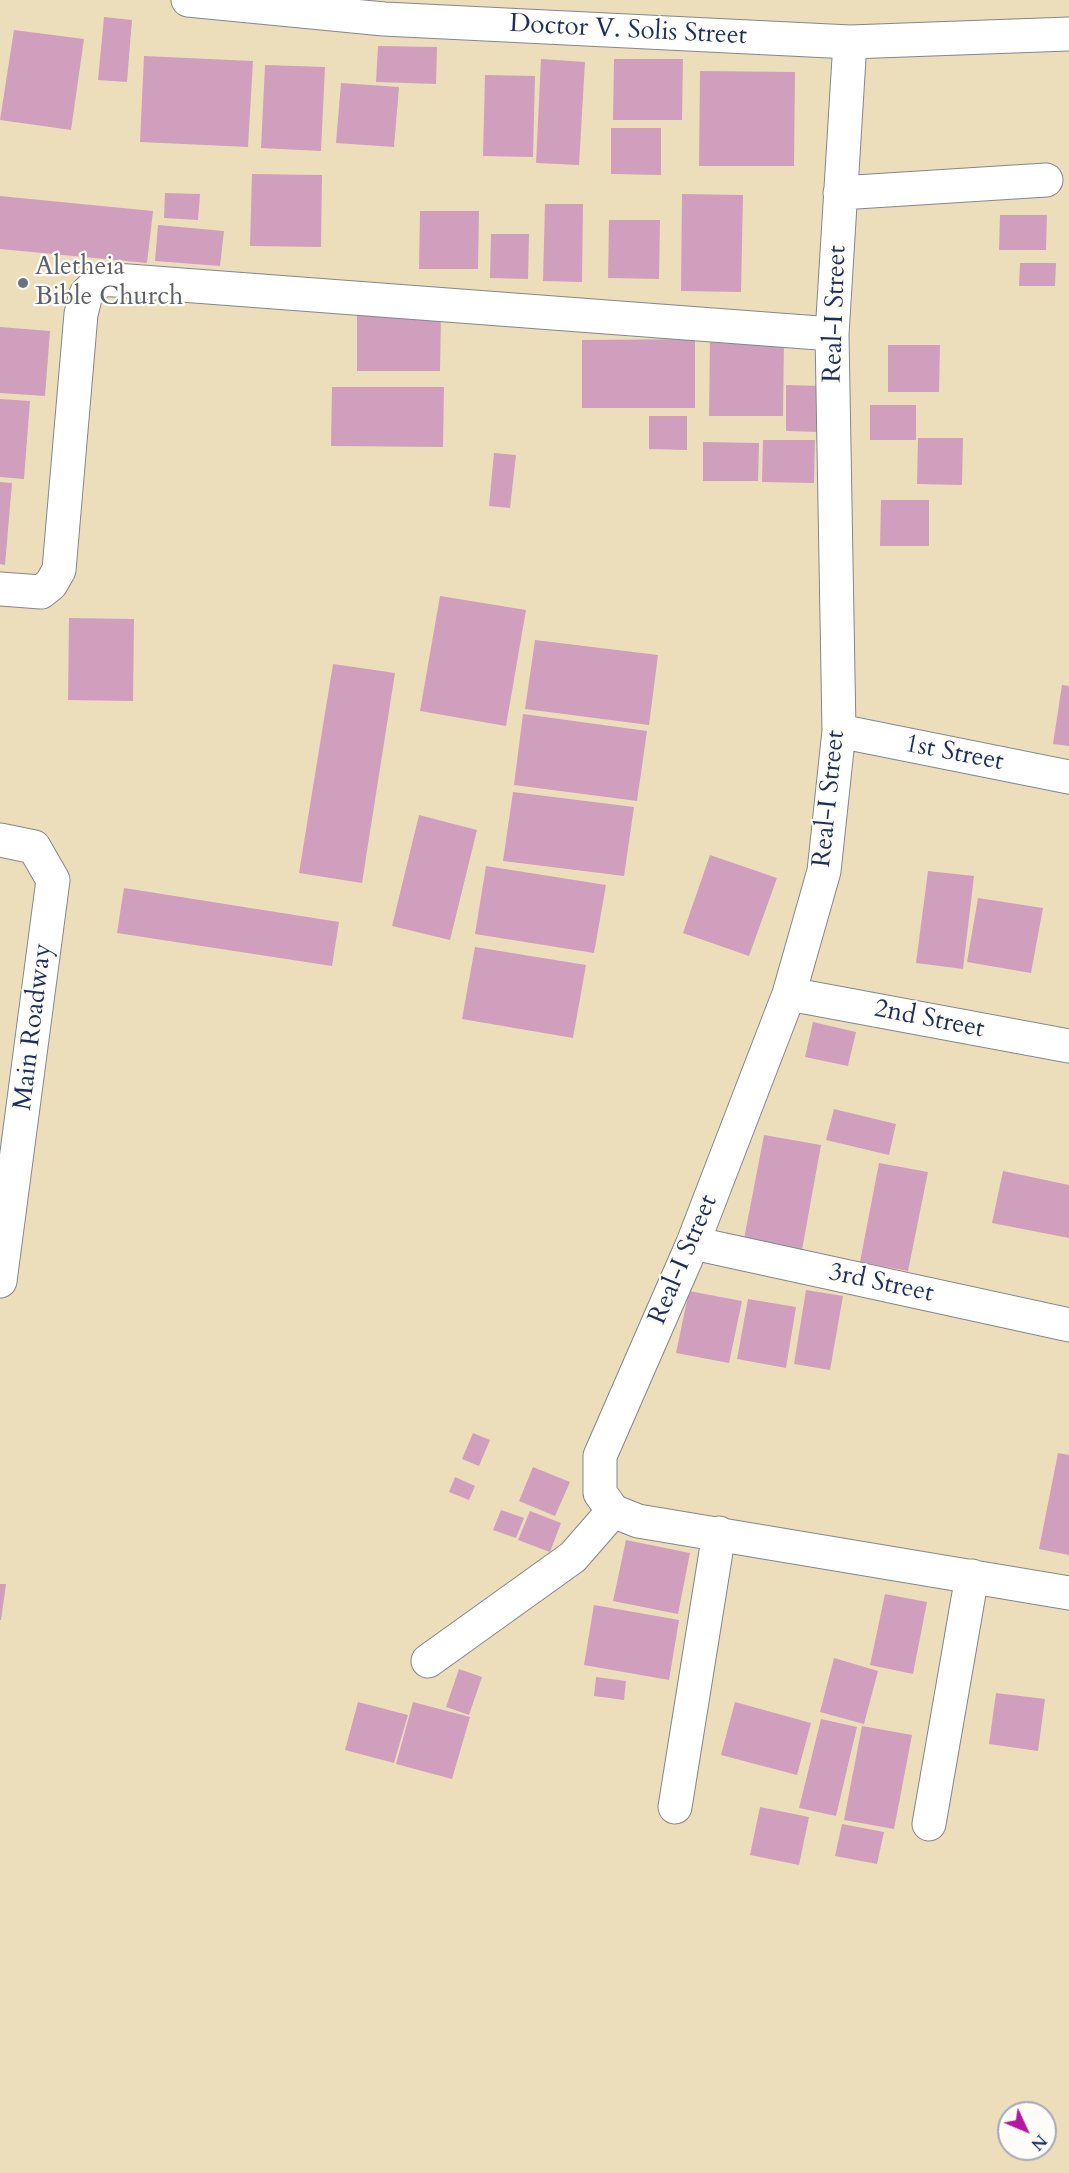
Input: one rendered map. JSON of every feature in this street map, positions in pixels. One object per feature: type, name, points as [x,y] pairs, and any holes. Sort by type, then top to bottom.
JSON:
[{"type":"street","name":"Doctor V. Solis Street","points":[[188,0],[385,10],[850,42],[1069,34]]},
{"type":"street","name":"Real-I Street","points":[[613,1511],[600,1493],[600,1456],[693,1243],[789,994],[824,871],[838,731],[832,334],[850,42]]},
{"type":"street","points":[[840,193],[1046,180]]},
{"type":"street","points":[[0,589],[41,592],[51,584],[59,570],[81,314],[86,294],[102,279],[832,334]]},
{"type":"street","name":"1st Street","points":[[838,731],[1069,777]]},
{"type":"street","name":"Main Roadway","points":[[0,840],[34,847],[53,880],[1,1268]]},
{"type":"street","name":"2nd Street","points":[[789,994],[1069,1046]]},
{"type":"street","name":"3rd Street","points":[[693,1243],[1069,1325]]},
{"type":"street","points":[[428,1661],[573,1557],[613,1511],[638,1521],[1069,1593]]},
{"type":"street","points":[[675,1807],[718,1533]]},
{"type":"street","points":[[929,1824],[972,1576]]},
{"type":"building","points":[[104,17],[132,20],[127,82],[98,80]]},
{"type":"building","points":[[14,30],[84,39],[71,130],[0,120]]},
{"type":"building","points":[[378,46],[437,47],[436,84],[376,82]]},
{"type":"building","points":[[144,56],[253,61],[248,147],[140,142]]},
{"type":"building","points":[[541,59],[585,62],[579,165],[536,163]]},
{"type":"building","points":[[614,59],[683,59],[682,120],[613,120]]},
{"type":"building","points":[[265,65],[325,67],[321,151],[261,148]]},
{"type":"building","points":[[700,71],[795,72],[794,166],[699,166]]},
{"type":"building","points":[[485,75],[535,76],[533,157],[483,156]]},
{"type":"building","points":[[341,83],[399,87],[394,147],[336,143]]},
{"type":"building","points":[[611,128],[661,128],[661,175],[611,174]]},
{"type":"building","points":[[252,174],[322,175],[321,247],[250,246]]},
{"type":"building","points":[[165,193],[200,194],[198,220],[164,218]]},
{"type":"building","points":[[682,194],[743,195],[741,292],[681,291]]},
{"type":"building","points":[[0,196],[153,211],[147,263],[0,249]]},
{"type":"building","points":[[545,204],[583,204],[582,282],[543,281]]},
{"type":"building","points":[[420,211],[479,211],[478,269],[419,269]]},
{"type":"building","points":[[1000,215],[1047,215],[1046,250],[999,250]]},
{"type":"building","points":[[609,220],[660,220],[659,279],[608,278]]},
{"type":"building","points":[[158,225],[224,231],[220,266],[155,261]]},
{"type":"building","points":[[491,234],[529,234],[528,279],[490,278]]},
{"type":"building","points":[[1020,263],[1056,263],[1055,286],[1019,286]]},
{"type":"building","points":[[357,315],[441,316],[440,371],[357,371]]},
{"type":"building","points":[[0,327],[50,331],[45,396],[0,393]]},
{"type":"building","points":[[695,339],[695,408],[582,408],[582,340]]},
{"type":"building","points":[[710,342],[784,342],[783,416],[709,416]]},
{"type":"building","points":[[888,345],[940,345],[939,392],[888,392]]},
{"type":"building","points":[[786,385],[820,386],[819,432],[786,431]]},
{"type":"building","points":[[332,387],[444,387],[443,447],[331,446]]},
{"type":"building","points":[[0,399],[30,401],[24,479],[0,477]]},
{"type":"building","points":[[870,405],[916,405],[916,440],[870,440]]},
{"type":"building","points":[[649,416],[687,416],[687,450],[649,449]]},
{"type":"building","points":[[918,438],[963,438],[962,485],[917,484]]},
{"type":"building","points":[[763,440],[815,440],[814,483],[762,482]]},
{"type":"building","points":[[703,442],[759,443],[758,481],[703,481]]},
{"type":"building","points":[[494,453],[516,455],[510,508],[489,506]]},
{"type":"building","points":[[0,482],[12,483],[5,565],[0,564]]},
{"type":"building","points":[[881,500],[929,500],[929,546],[880,546]]},
{"type":"building","points":[[440,596],[526,610],[506,726],[420,711]]},
{"type":"building","points":[[69,618],[134,619],[133,701],[68,700]]},
{"type":"building","points":[[535,640],[658,655],[649,725],[525,709]]},
{"type":"building","points":[[333,664],[395,673],[362,883],[299,873]]},
{"type":"building","points":[[1062,685],[1069,686],[1069,746],[1053,744]]},
{"type":"building","points":[[523,714],[647,731],[637,801],[514,785]]},
{"type":"building","points":[[513,792],[634,807],[624,876],[503,861]]},
{"type":"building","points":[[419,815],[477,830],[450,940],[392,926]]},
{"type":"building","points":[[710,855],[777,878],[749,956],[683,933]]},
{"type":"building","points":[[486,866],[606,885],[594,953],[475,934]]},
{"type":"building","points":[[928,871],[974,876],[963,969],[916,963]]},
{"type":"building","points":[[124,888],[339,922],[332,966],[117,933]]},
{"type":"building","points":[[978,898],[1043,908],[1031,973],[967,962]]},
{"type":"building","points":[[475,947],[586,965],[573,1038],[462,1019]]},
{"type":"building","points":[[813,1022],[856,1032],[848,1066],[805,1057]]},
{"type":"building","points":[[834,1109],[896,1124],[889,1155],[826,1140]]},
{"type":"building","points":[[764,1135],[821,1145],[802,1250],[744,1239]]},
{"type":"building","points":[[879,1163],[928,1172],[908,1271],[860,1262]]},
{"type":"building","points":[[1003,1171],[1069,1185],[1069,1238],[992,1223]]},
{"type":"building","points":[[806,1290],[843,1296],[830,1370],[794,1364]]},
{"type":"building","points":[[689,1291],[742,1301],[729,1363],[676,1353]]},
{"type":"building","points":[[748,1299],[796,1307],[786,1368],[737,1359]]},
{"type":"building","points":[[473,1433],[490,1440],[479,1466],[462,1459]]},
{"type":"building","points":[[1058,1453],[1069,1455],[1069,1555],[1039,1549]]},
{"type":"building","points":[[533,1467],[570,1482],[555,1516],[519,1501]]},
{"type":"building","points":[[455,1477],[475,1486],[469,1500],[449,1492]]},
{"type":"building","points":[[501,1510],[524,1518],[516,1538],[493,1530]]},
{"type":"building","points":[[530,1511],[561,1523],[550,1552],[518,1540]]},
{"type":"building","points":[[626,1540],[690,1553],[678,1614],[613,1601]]},
{"type":"building","points":[[0,1584],[6,1584],[1,1620],[0,1620]]},
{"type":"building","points":[[885,1594],[927,1602],[913,1674],[870,1665]]},
{"type":"building","points":[[594,1605],[679,1620],[669,1680],[584,1665]]},
{"type":"building","points":[[834,1658],[878,1671],[864,1724],[820,1712]]},
{"type":"building","points":[[459,1669],[482,1677],[469,1715],[446,1707]]},
{"type":"building","points":[[596,1677],[626,1681],[624,1700],[594,1696]]},
{"type":"building","points":[[996,1693],[1045,1699],[1038,1751],[989,1744]]},
{"type":"building","points":[[358,1702],[408,1715],[394,1763],[345,1750]]},
{"type":"building","points":[[413,1702],[470,1717],[452,1779],[396,1764]]},
{"type":"building","points":[[735,1702],[811,1723],[797,1775],[721,1755]]},
{"type":"building","points":[[821,1719],[857,1727],[836,1816],[799,1808]]},
{"type":"building","points":[[862,1726],[912,1735],[894,1829],[844,1820]]},
{"type":"building","points":[[760,1807],[809,1817],[799,1865],[750,1855]]},
{"type":"building","points":[[842,1824],[884,1832],[877,1864],[835,1856]]},
{"type":"place","name":"Aletheia Bible Church","points":[[23,283]]}]
